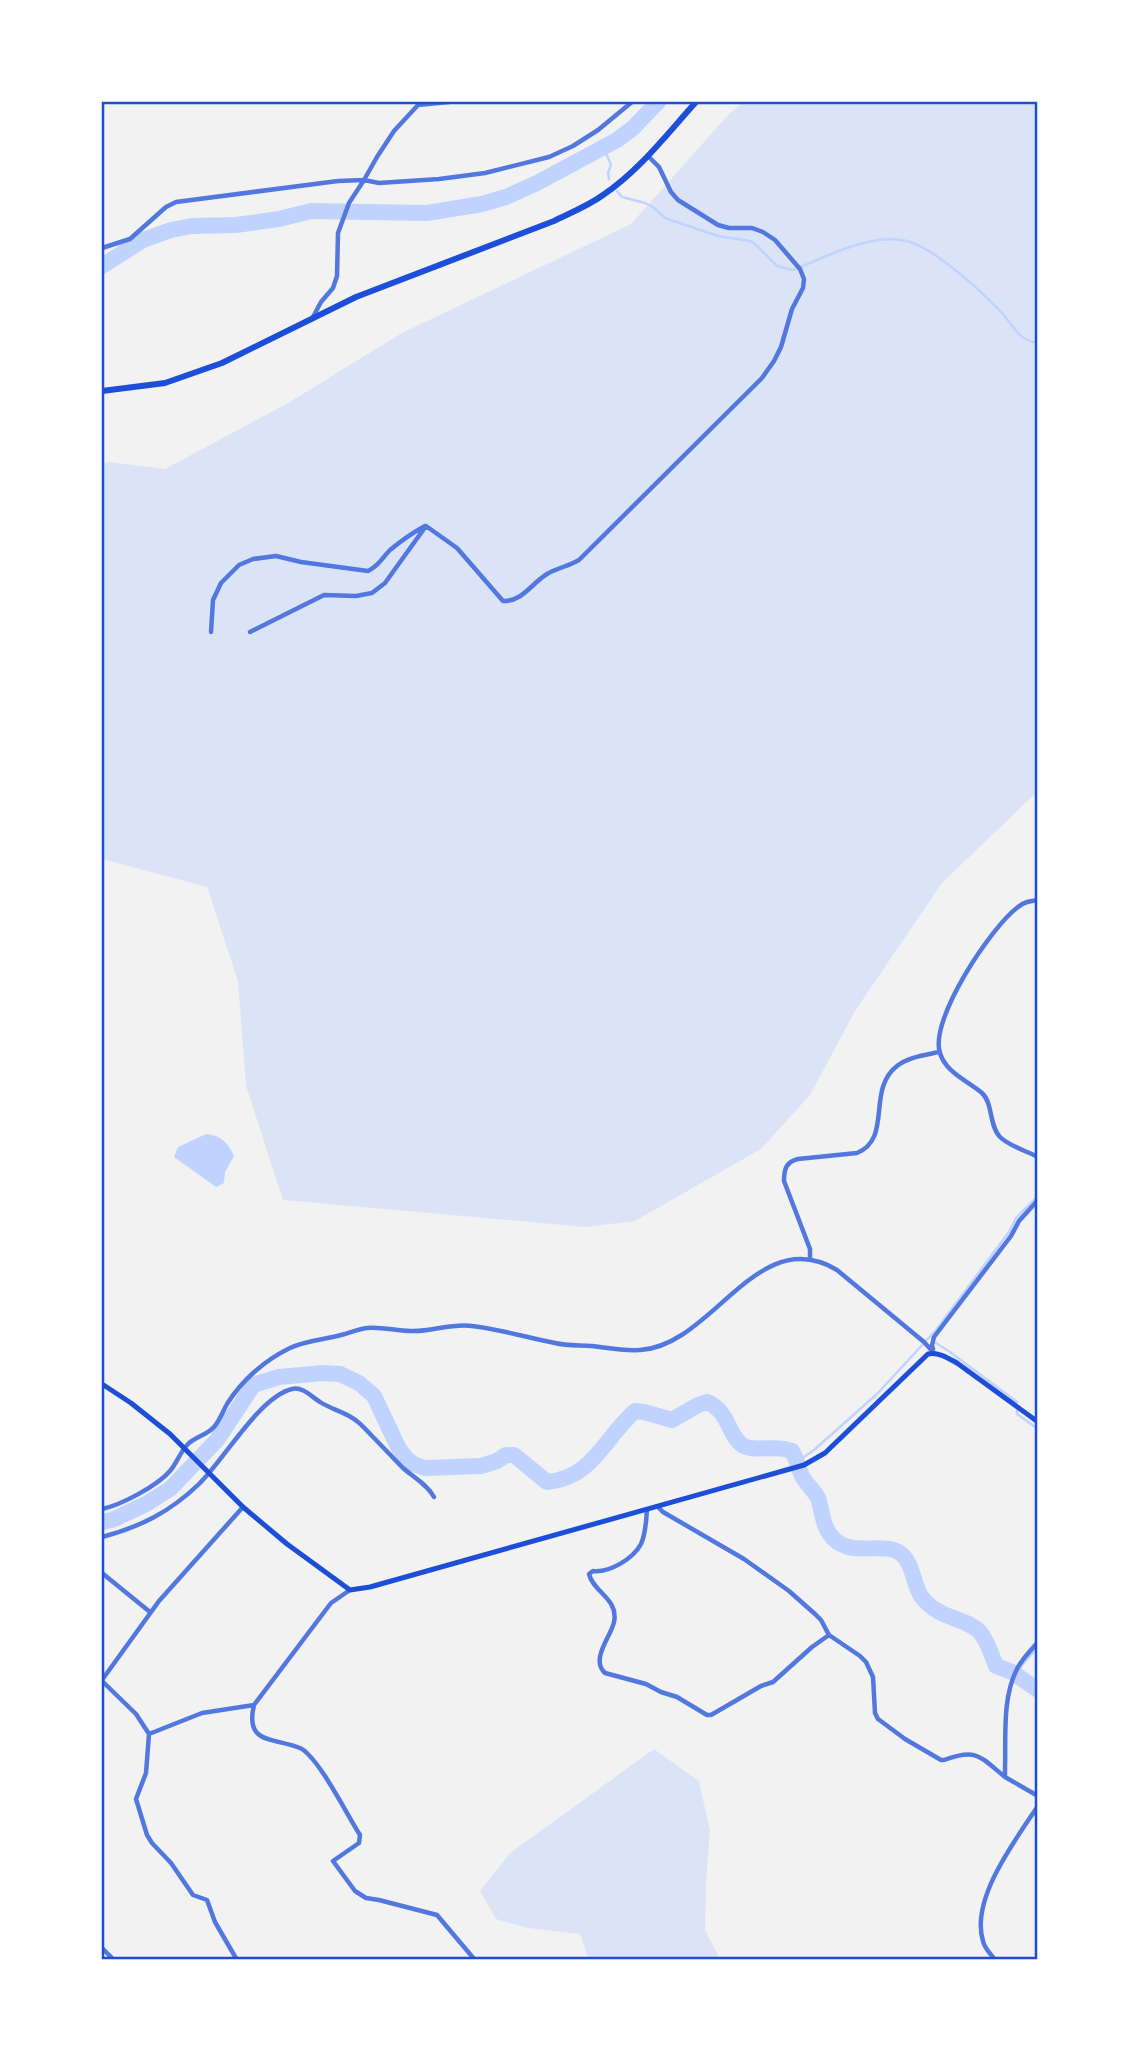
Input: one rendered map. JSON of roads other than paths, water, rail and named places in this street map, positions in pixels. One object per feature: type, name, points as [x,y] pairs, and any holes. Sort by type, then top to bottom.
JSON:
[{"type":"main road","points":[[102,391],[148,386],[182,378],[222,363],[356,297],[554,221],[603,196],[647,156],[696,102]]},
{"type":"main road","points":[[102,1384],[146,1414],[243,1507],[287,1544],[350,1590],[370,1587],[804,1465],[825,1453],[928,1354],[934,1353],[957,1363],[1038,1422]]},
{"type":"street","points":[[312,319],[321,302],[334,289],[338,233],[349,203],[377,157],[394,131],[418,104],[449,102]]},
{"type":"street","points":[[102,248],[130,239],[166,207],[176,202],[338,181],[364,180],[379,183],[485,173],[548,157],[573,146],[598,130],[632,102]]},
{"type":"street","points":[[426,526],[457,548],[503,601],[508,602],[523,595],[542,577],[579,560],[762,378],[774,361],[792,309],[805,283],[799,267],[775,240],[763,232],[752,228],[719,225],[678,200],[659,167],[647,156]]},
{"type":"street","points":[[250,632],[324,595],[356,596],[372,593],[386,583],[426,526]]},
{"type":"street","points":[[211,632],[213,600],[221,583],[239,565],[253,559],[276,556],[368,571],[377,566],[402,540],[426,526]]},
{"type":"street","points":[[1038,900],[1020,905],[996,928],[981,948],[949,1003],[939,1042],[939,1052],[954,1073],[984,1094],[997,1133],[1002,1139],[1038,1157]]},
{"type":"street","points":[[810,1259],[810,1250],[784,1181],[786,1166],[798,1159],[864,1150],[874,1138],[879,1096],[890,1073],[906,1061],[939,1052]]},
{"type":"street","points":[[934,1353],[934,1337],[1011,1236],[1019,1220],[1038,1200]]},
{"type":"street","points":[[102,1509],[120,1504],[170,1472],[190,1441],[214,1427],[245,1381],[264,1363],[313,1339],[340,1336],[366,1328],[412,1332],[471,1325],[559,1344],[642,1350],[673,1342],[683,1336],[739,1287],[771,1266],[810,1259],[837,1270],[934,1353]]},
{"type":"street","points":[[102,1536],[130,1530],[152,1519],[200,1483],[206,1472],[229,1450],[247,1424],[265,1406],[284,1392],[298,1388],[322,1404],[359,1422],[405,1469],[426,1486],[434,1497]]},
{"type":"street","points":[[237,1959],[215,1922],[207,1900],[198,1898],[189,1890],[147,1835],[136,1798],[146,1773],[149,1734],[136,1714],[102,1680],[150,1612],[243,1507]]},
{"type":"street","points":[[659,1507],[663,1513],[744,1559],[789,1591],[821,1620],[829,1635],[860,1656],[873,1677],[875,1713],[881,1723],[941,1759],[973,1754],[1038,1796]]},
{"type":"street","points":[[647,1510],[641,1544],[635,1551],[608,1569],[589,1574],[591,1581],[609,1600],[615,1615],[600,1659],[601,1671],[605,1674],[646,1684],[711,1715],[761,1686],[771,1684],[829,1635]]},
{"type":"street","points":[[102,1573],[150,1612]]},
{"type":"street","points":[[350,1590],[331,1603],[254,1705],[250,1719],[252,1726],[263,1738],[296,1746],[307,1752],[319,1768],[360,1835],[359,1843],[333,1861],[355,1891],[366,1898],[437,1915],[475,1959]]},
{"type":"street","points":[[1005,1777],[1008,1697],[1016,1670],[1038,1642]]},
{"type":"street","points":[[149,1734],[202,1713],[254,1705]]},
{"type":"street","points":[[995,1959],[983,1943],[980,1919],[996,1870],[1038,1805]]},
{"type":"street","points":[[102,1948],[114,1959]]},
{"type":"water","points":[[206,1134],[223,1140],[234,1156],[225,1172],[224,1183],[216,1187],[174,1157],[178,1147]]},
{"type":"waterway","points":[[102,266],[143,240],[192,226],[236,225],[311,211],[427,213],[506,197],[617,140],[658,102]]},
{"type":"waterway","points":[[603,146],[611,165],[609,179]]},
{"type":"waterway","points":[[617,191],[622,197],[653,207],[665,218],[718,236],[750,241],[777,266],[793,270],[860,244],[888,239],[914,243],[941,259],[969,282],[1002,313],[1020,335],[1038,343]]},
{"type":"waterway","points":[[797,1459],[814,1450],[877,1394],[936,1330],[1009,1232],[1016,1218],[1038,1196]]},
{"type":"waterway","points":[[936,1343],[1017,1402]]},
{"type":"waterway","points":[[102,1522],[146,1504],[170,1489],[217,1440],[252,1387],[279,1377],[340,1374],[359,1383],[374,1396],[399,1449],[413,1464],[425,1468],[481,1466],[506,1455],[514,1455],[547,1482],[563,1479],[587,1465],[635,1411],[672,1420],[707,1402],[720,1411],[742,1445],[792,1451],[802,1476],[818,1498],[825,1524],[833,1538],[849,1547],[885,1548],[900,1553],[908,1562],[918,1591],[928,1604],[935,1610],[974,1627],[985,1640],[996,1666],[1012,1672],[1038,1690]]},
{"type":"waterway","points":[[1017,1411],[1017,1414],[1038,1429]]},
{"type":"waterway","points":[[1017,1675],[1038,1647]]}]
